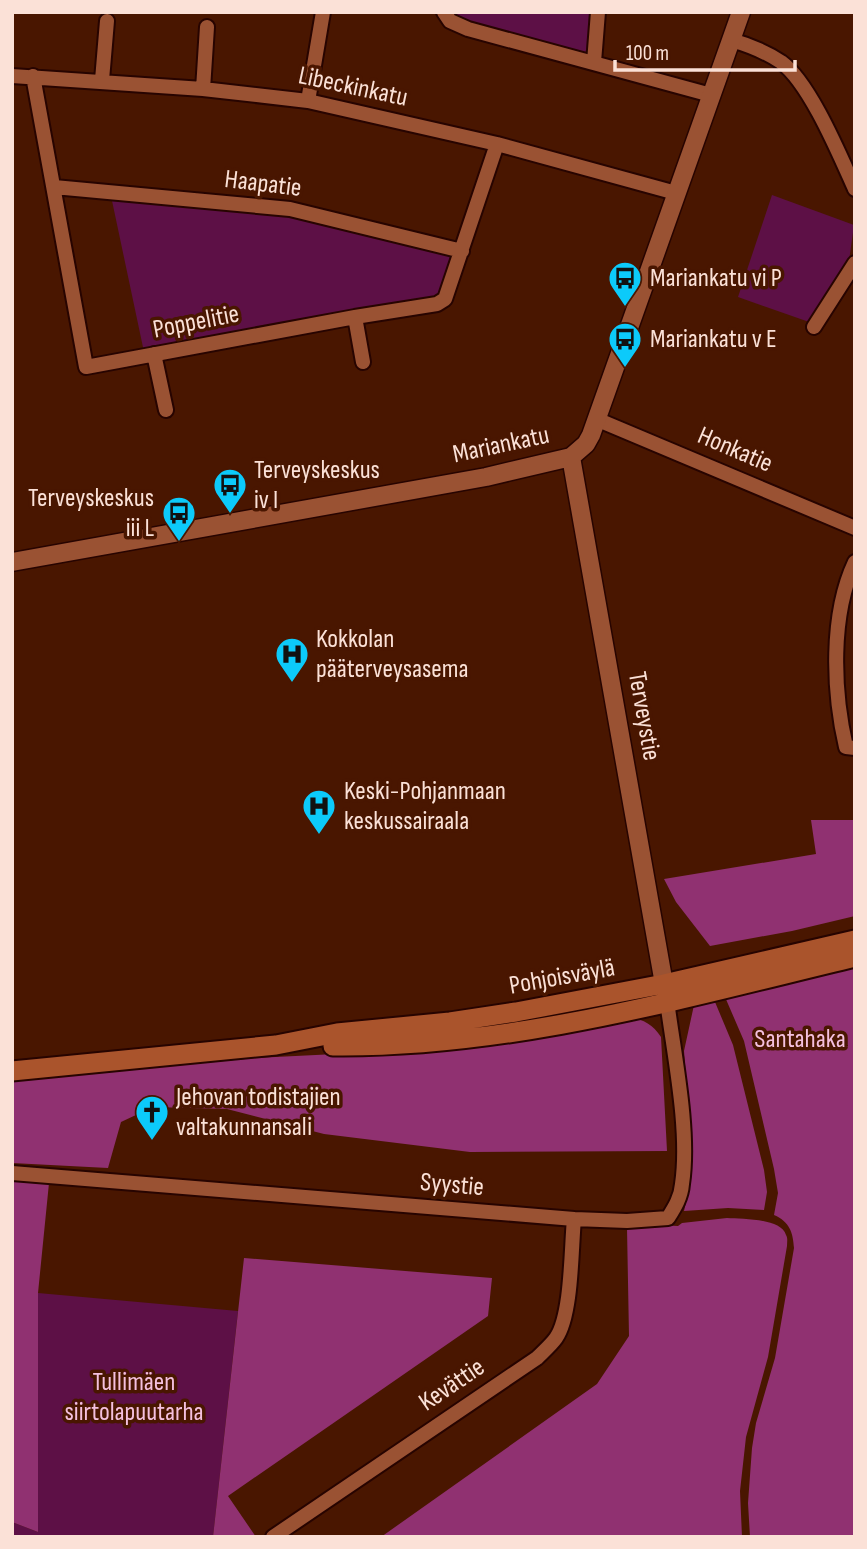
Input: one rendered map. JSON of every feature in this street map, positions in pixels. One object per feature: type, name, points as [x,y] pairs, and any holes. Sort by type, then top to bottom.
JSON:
[{"type":"main road","name":"Pohjoisväylä","points":[[666,993],[855,940]]},
{"type":"main road","name":"Pohjoisväylä","points":[[12,1071],[276,1045],[337,1033],[450,1022],[666,993],[855,957]]},
{"type":"street","points":[[308,101],[323,12]]},
{"type":"street","points":[[444,12],[450,21],[468,29],[711,95]]},
{"type":"street","points":[[594,62],[598,12]]},
{"type":"street","name":"Mariankatu","points":[[12,562],[475,479],[571,457],[586,444],[596,419],[741,12]]},
{"type":"street","points":[[102,80],[107,21]]},
{"type":"street","points":[[202,89],[207,27]]},
{"type":"street","points":[[731,40],[759,50],[783,64],[795,77],[811,101],[855,190]]},
{"type":"street","name":"Libeckinkatu","points":[[12,76],[102,80],[308,101],[497,144],[676,193]]},
{"type":"street","name":"Poppelitie","points":[[33,76],[86,367],[437,303],[445,299],[497,144]]},
{"type":"street","name":"Haapatie","points":[[54,187],[290,209],[462,251]]},
{"type":"street","points":[[814,327],[855,263]]},
{"type":"street","points":[[355,317],[363,362]]},
{"type":"street","points":[[154,354],[166,410]]},
{"type":"street","name":"Honkatie","points":[[596,419],[855,528]]},
{"type":"street","name":"Terveystie","points":[[571,457],[666,993]]},
{"type":"street","points":[[855,562],[847,578],[839,607],[837,658],[842,729],[846,747],[855,748]]},
{"type":"street","name":"Syystie","points":[[12,1173],[574,1219],[627,1221],[668,1218],[677,1203],[682,1184],[684,1145],[666,993]]},
{"type":"street","name":"Kevättie","points":[[273,1537],[537,1358],[556,1339],[563,1325],[567,1302],[574,1219]]},
{"type":"green space","points":[[452,12],[593,12],[589,54],[469,23],[455,17]]},
{"type":"green space","points":[[772,195],[854,225],[849,261],[812,323],[738,297]]},
{"type":"green space","points":[[111,196],[294,216],[452,256],[438,294],[424,300],[144,352]]},
{"type":"green space","points":[[811,820],[855,820],[855,916],[710,946],[676,902],[664,879],[816,854]]},
{"type":"green space","name":"Santahaka","points":[[855,967],[855,1537],[750,1537],[748,1503],[752,1448],[756,1423],[775,1358],[794,1248],[790,1229],[774,1215],[778,1193],[774,1169],[744,1041],[725,997]]},
{"type":"green space","points":[[715,1002],[733,1045],[764,1170],[767,1192],[764,1210],[728,1208],[684,1211],[690,1184],[691,1144],[684,1051],[694,1005]]},
{"type":"green space","points":[[630,1018],[648,1023],[661,1037],[667,1151],[470,1152],[324,1134],[227,1109],[153,1107],[121,1122],[108,1168],[12,1163],[12,1081],[255,1058],[356,1053]]},
{"type":"green space","points":[[12,1181],[49,1183],[38,1293],[38,1532],[12,1522]]},
{"type":"green space","points":[[727,1218],[769,1222],[783,1229],[787,1236],[768,1357],[746,1437],[740,1491],[742,1537],[381,1537],[597,1384],[629,1336],[627,1228],[678,1226],[682,1223]]},
{"type":"green space","points":[[244,1258],[492,1278],[488,1316],[228,1496],[256,1537],[213,1537]]},
{"type":"green space","name":"Tullimäen siirtolapuutarha","points":[[38,1293],[238,1311],[213,1537],[12,1537],[12,1522],[38,1532]]},
{"type":"place","name":"Mariankatu vi P","points":[[625,308]]},
{"type":"place","name":"Mariankatu v E","points":[[625,369]]},
{"type":"place","name":"Terveyskeskus iv I","points":[[230,515]]},
{"type":"place","name":"Terveyskeskus iii L","points":[[179,543]]},
{"type":"place","name":"Kokkolan pääterveysasema","points":[[292,684]]},
{"type":"place","name":"Keski-Pohjanmaan keskussairaala","points":[[319,836]]},
{"type":"place","name":"Jehovan todistajien valtakunnansali","points":[[152,1142]]}]
